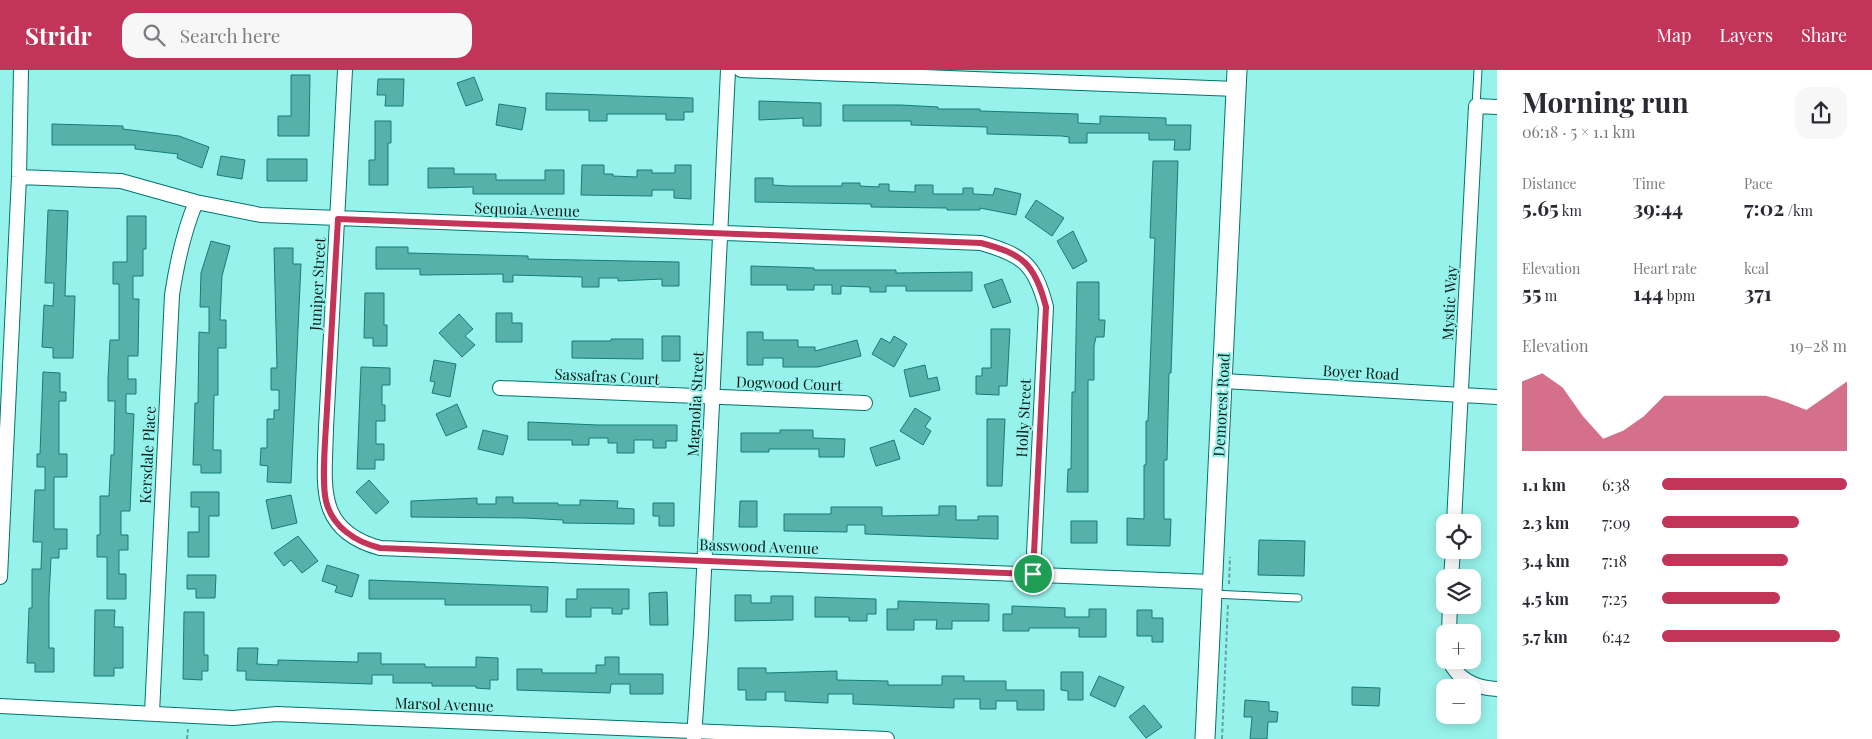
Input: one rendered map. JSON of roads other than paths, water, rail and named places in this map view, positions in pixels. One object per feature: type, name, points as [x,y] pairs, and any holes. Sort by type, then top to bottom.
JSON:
[{"type":"street","points":[[0,577],[19,176],[21,70]]},
{"type":"street","name":"Juniper Street","points":[[326,501],[326,428],[345,70]]},
{"type":"street","name":"Magnolia Street","points":[[694,735],[728,70]]},
{"type":"street","points":[[741,70],[1236,89]]},
{"type":"street","name":"Demorest Road","points":[[1205,739],[1217,590],[1223,381],[1237,70]]},
{"type":"street","points":[[1476,106],[1497,107]]},
{"type":"street","name":"Mystic Way","points":[[1454,514],[1476,106]]},
{"type":"street","name":"Sequoia Avenue","points":[[19,176],[121,181],[196,202],[262,215],[981,243],[1008,250],[1031,268]]},
{"type":"street","name":"Kersdale Place","points":[[152,713],[172,294],[186,226],[196,202]]},
{"type":"street","name":"Holly Street","points":[[1031,268],[1040,285],[1046,307],[1033,574]]},
{"type":"street","name":"Boyer Road","points":[[1223,381],[1497,397]]},
{"type":"street","name":"Sassafras Court","points":[[500,388],[712,398]]},
{"type":"street","name":"Dogwood Court","points":[[712,398],[865,403]]},
{"type":"street","name":"Basswood Avenue","points":[[326,501],[331,513],[347,534],[362,543],[380,548],[1033,574],[1217,590]]},
{"type":"street","points":[[1455,669],[1461,678],[1482,688],[1497,689]]},
{"type":"street","name":"Marsol Avenue","points":[[0,706],[233,718],[277,714],[694,735],[887,739]]},
{"type":"lane","points":[[1476,106],[1478,70]]},
{"type":"lane","points":[[1217,590],[1298,598]]}]
